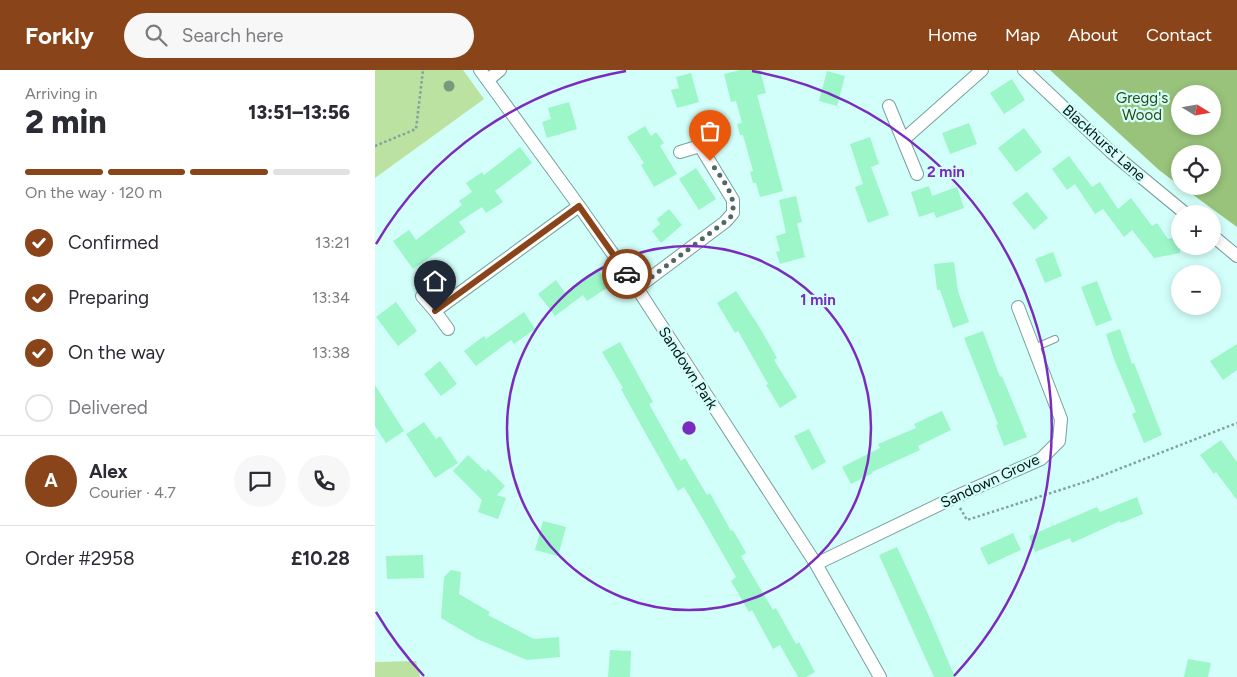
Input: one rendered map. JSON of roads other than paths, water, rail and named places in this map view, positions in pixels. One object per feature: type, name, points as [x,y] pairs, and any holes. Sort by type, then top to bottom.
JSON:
[{"type":"street","points":[[484,75],[500,70]]},
{"type":"street","points":[[903,140],[982,70]]},
{"type":"street","name":"Blackhurst Lane","points":[[1024,70],[1111,152],[1175,205]]},
{"type":"street","name":"Sandown Park","points":[[484,75],[637,288],[816,564],[880,677]]},
{"type":"street","points":[[889,106],[917,174]]},
{"type":"street","points":[[680,152],[700,146],[713,130]]},
{"type":"street","points":[[637,288],[725,222],[733,213],[733,200],[700,146]]},
{"type":"street","points":[[435,311],[579,206]]},
{"type":"street","points":[[1221,243],[1237,256]]},
{"type":"street","points":[[422,296],[448,329]]},
{"type":"street","name":"Sandown Grove","points":[[816,564],[955,497],[1041,459],[1059,440],[1061,419],[1018,307]]},
{"type":"lane","points":[[1034,348],[1055,339]]},
{"type":"park label","name":"Gregg's Wood","points":[[1142,106]]}]
